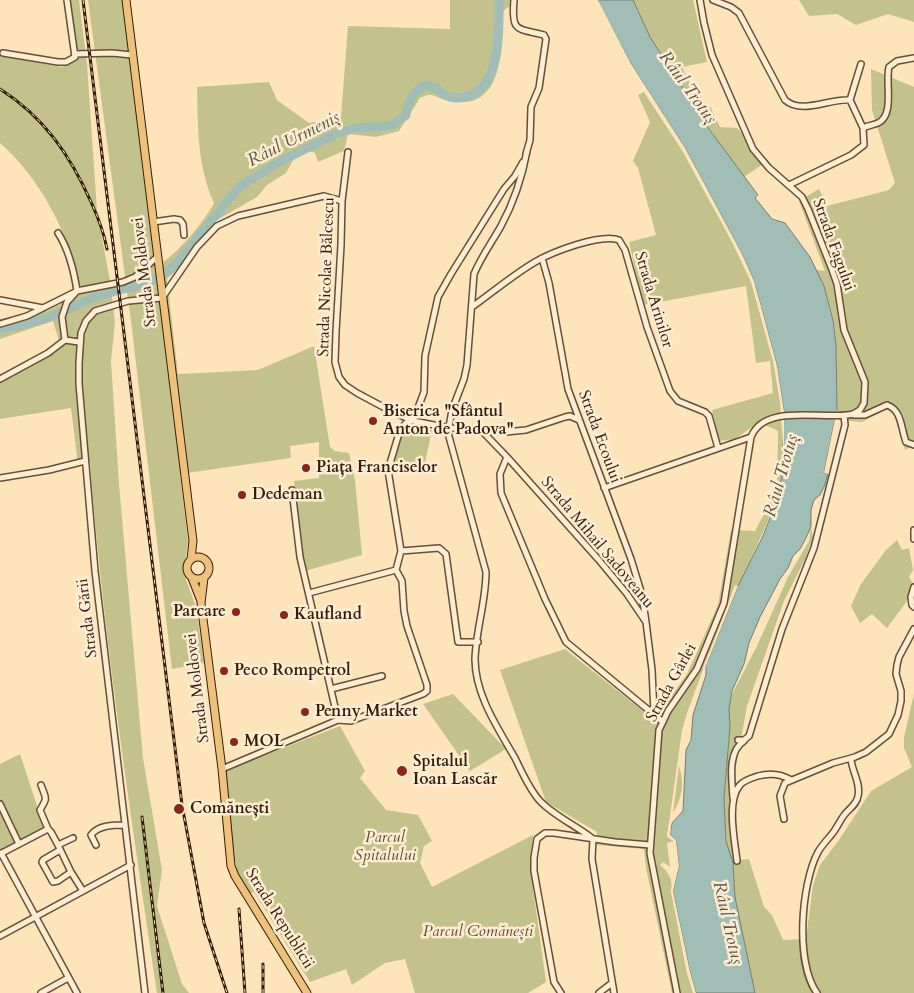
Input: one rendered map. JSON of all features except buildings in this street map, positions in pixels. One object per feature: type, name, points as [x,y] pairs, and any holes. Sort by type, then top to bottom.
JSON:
[{"type":"main road","name":"Strada Moldovei","points":[[126,0],[193,541],[191,559]]},
{"type":"main road","name":"Strada Moldovei","points":[[193,541],[201,557]]},
{"type":"main road","points":[[201,557],[207,561],[209,569],[204,578],[192,578],[188,574],[186,567],[191,559],[201,557]]},
{"type":"main road","name":"Strada Moldovei","points":[[192,578],[202,603]]},
{"type":"main road","name":"Strada Moldovei","points":[[204,578],[202,603],[222,769]]},
{"type":"main road","name":"Strada Republicii","points":[[222,769],[233,872],[307,993]]},
{"type":"street","points":[[3,53],[58,62],[71,60],[75,57],[67,0]]},
{"type":"street","points":[[514,0],[514,18],[518,28],[521,31],[540,34],[546,38],[539,88],[531,106],[531,133],[522,177],[515,198],[474,274],[466,372],[452,410],[448,433],[486,572],[486,587],[476,659],[477,678],[482,694],[490,713],[530,786],[544,804],[593,839]]},
{"type":"street","name":"Strada Fagului","points":[[700,0],[712,55],[753,149],[769,168],[802,197],[837,284],[844,330],[864,377],[865,390],[864,403],[860,410],[846,415]]},
{"type":"street","points":[[713,0],[731,7],[739,13],[786,100],[790,104],[802,106],[840,99],[850,100]]},
{"type":"street","points":[[75,54],[112,53],[132,55]]},
{"type":"street","points":[[862,128],[880,122],[887,114],[886,76],[888,67],[897,61],[914,58]]},
{"type":"street","points":[[789,185],[851,155],[864,145],[862,128],[850,100],[861,64]]},
{"type":"street","points":[[222,769],[338,720],[350,721],[427,691],[428,685],[407,626],[402,581],[396,570],[401,551],[388,470],[400,430],[406,423],[413,421],[424,392],[425,356],[438,297],[450,274],[504,188],[519,170],[527,151]]},
{"type":"street","name":"Strada Nicolae Bălcescu","points":[[348,152],[342,200],[336,332],[336,362],[339,377],[345,385],[387,410],[413,421],[450,428],[506,432],[526,430],[570,416],[579,420]]},
{"type":"street","points":[[162,298],[198,247],[217,226],[238,216],[324,196],[342,200]]},
{"type":"street","points":[[153,222],[180,220],[183,224],[184,235]]},
{"type":"street","points":[[58,233],[66,248],[77,291]]},
{"type":"street","name":"Strada Arinilor","points":[[472,307],[524,268],[542,258],[586,242],[610,238],[619,240],[624,250],[670,391],[678,401],[705,412],[709,416],[718,448]]},
{"type":"street","points":[[0,324],[27,316],[77,291],[123,282],[135,277],[157,257]]},
{"type":"street","name":"Strada Ecoului","points":[[542,258],[549,283],[568,389],[636,577],[642,595],[646,622]]},
{"type":"street","points":[[65,340],[62,317],[67,302],[77,291]]},
{"type":"street","name":"Strada Gării","points":[[146,993],[125,825],[120,767],[107,680],[79,384],[80,342],[86,321],[95,311],[128,301],[162,298]]},
{"type":"street","points":[[0,300],[44,308]]},
{"type":"street","points":[[0,380],[48,353],[65,340],[80,342]]},
{"type":"street","points":[[604,488],[751,437],[753,432],[761,425],[781,416],[866,415],[887,404],[893,406],[899,414],[906,442],[914,446]]},
{"type":"street","points":[[737,861],[732,778],[734,757],[737,745],[749,736],[752,729],[782,629],[814,548],[846,415]]},
{"type":"street","name":"Strada Mihail Sadoveanu","points":[[481,430],[598,559],[627,594],[646,622],[652,670],[654,714]]},
{"type":"street","name":"Strada Gârlei","points":[[677,993],[652,871],[650,845],[659,730],[668,711],[697,669],[724,603],[751,437]]},
{"type":"street","points":[[507,457],[500,474],[501,493],[545,599],[566,642],[663,722]]},
{"type":"street","points":[[0,478],[85,462]]},
{"type":"street","points":[[292,490],[297,538],[338,720]]},
{"type":"street","points":[[914,530],[914,539]]},
{"type":"street","points":[[401,551],[439,548],[443,550],[446,554],[458,642],[478,642]]},
{"type":"street","points":[[309,593],[396,570]]},
{"type":"street","points":[[914,587],[911,597],[914,607]]},
{"type":"street","points":[[784,819],[780,796],[785,784],[833,763],[850,759],[866,752],[889,734],[901,701],[896,665],[914,629]]},
{"type":"street","points":[[331,689],[382,676]]},
{"type":"street","points":[[738,740],[744,740]]},
{"type":"street","points":[[817,993],[807,968],[804,948],[805,898],[808,880],[818,851],[844,816],[854,806],[858,798],[859,788],[850,759]]},
{"type":"street","points":[[733,801],[741,784],[751,778],[774,774],[782,775],[791,780]]},
{"type":"street","points":[[41,785],[46,803],[40,810],[48,829],[83,891]]},
{"type":"street","points":[[0,804],[19,844]]},
{"type":"street","points":[[96,845],[91,835],[98,828],[125,825]]},
{"type":"street","points":[[48,829],[0,854],[77,993]]},
{"type":"street","points":[[561,993],[554,982],[534,871],[537,839],[545,833],[650,845]]},
{"type":"street","points":[[71,872],[58,881],[53,882],[43,866],[43,860],[73,838]]},
{"type":"street","points":[[593,839],[592,859],[614,993]]},
{"type":"street","points":[[0,936],[131,865]]},
{"type":"street","points":[[41,993],[68,978]]},
{"type":"street","points":[[599,993],[612,983]]},
{"type":"green space","points":[[70,0],[79,0],[87,64],[97,211],[110,281],[115,322],[111,361],[119,484],[143,758],[162,870],[157,906],[182,984],[189,993],[157,993],[110,662],[90,463],[78,465],[71,408],[0,419],[0,380],[61,347],[53,321],[0,339],[0,319],[47,311],[61,304],[79,284],[68,245],[40,189],[28,172],[0,143],[0,56],[62,67],[77,60]]},
{"type":"green space","points":[[88,0],[122,0],[155,268],[172,255],[188,238],[214,203],[208,189],[201,160],[197,87],[269,82],[277,100],[309,123],[341,117],[348,26],[450,29],[450,0],[518,0],[503,11],[501,53],[498,68],[493,82],[486,93],[475,100],[461,102],[427,95],[420,98],[399,131],[376,137],[348,134],[344,151],[318,162],[315,153],[310,151],[295,157],[286,173],[267,185],[257,197],[217,220],[167,279],[178,374],[258,370],[314,346],[330,447],[335,451],[349,453],[355,480],[362,555],[305,571],[294,481],[319,478],[319,442],[290,446],[291,458],[180,474],[188,542],[183,572],[196,607],[204,663],[172,669],[131,321]]},
{"type":"green space","points":[[633,0],[693,0],[707,62],[682,67],[699,101],[710,106],[720,127],[737,128],[766,162],[744,177],[709,129],[649,37]]},
{"type":"green space","points":[[799,0],[914,0],[914,22],[888,14],[856,25],[837,14],[809,16]]},
{"type":"green space","points":[[871,69],[914,87],[914,446],[905,450],[893,411],[885,410],[862,422],[838,420],[837,354],[834,326],[827,297],[816,270],[825,271],[799,201],[819,189],[827,206],[889,190],[895,183],[872,110]]},
{"type":"green space","points":[[644,92],[683,152],[731,240],[751,282],[773,361],[780,402],[784,446],[782,477],[777,500],[740,584],[738,586],[735,585],[682,730],[667,837],[674,841],[667,843],[670,867],[663,862],[660,865],[666,870],[671,880],[671,891],[687,973],[693,993],[672,993],[646,868],[644,849],[597,845],[597,832],[546,802],[500,670],[565,649],[652,718],[660,712],[687,674],[718,605],[731,530],[755,531],[777,489],[778,431],[765,425],[752,427],[735,439],[719,441],[712,410],[773,393],[770,361],[756,363],[746,286],[643,305],[629,242],[656,235],[638,168],[633,161],[650,122],[638,95]]},
{"type":"green space","points":[[413,427],[432,430],[425,463],[434,463],[434,468],[392,470],[400,439],[403,434]]},
{"type":"green space","points":[[811,527],[813,538],[805,559],[784,601],[747,706],[730,800],[731,835],[740,860],[749,859],[764,907],[772,915],[783,940],[806,939],[813,885],[820,865],[871,791],[912,767],[904,748],[904,737],[914,694],[914,993],[755,993],[735,897],[733,863],[726,841],[724,798],[730,727],[729,709],[732,694],[757,646],[788,577],[809,541]]},
{"type":"green space","points":[[897,540],[902,550],[909,548],[913,570],[909,577],[913,583],[907,601],[887,628],[872,614],[860,623],[851,606],[861,584],[886,550]]},
{"type":"green space","points":[[453,694],[506,749],[470,771],[423,704]]},
{"type":"green space","name":"Parcul Comănești","points":[[340,726],[365,771],[360,778],[386,810],[418,815],[432,841],[424,846],[420,863],[432,887],[533,835],[530,867],[546,982],[528,993],[415,993],[405,959],[385,963],[352,985],[346,969],[310,982],[254,892],[242,896],[218,771],[229,769]]},
{"type":"green space","points":[[20,754],[44,827],[0,851],[0,764]]},
{"type":"green space","points":[[679,766],[682,790],[679,802],[673,813]]},
{"type":"water","name":"Râul Trotuș","points":[[598,0],[633,0],[650,37],[709,129],[758,195],[755,198],[772,219],[785,223],[810,257],[824,286],[833,320],[836,345],[837,409],[824,473],[828,474],[820,495],[814,500],[811,510],[811,527],[805,540],[780,579],[749,643],[744,664],[732,691],[729,709],[730,727],[724,798],[726,841],[733,863],[735,897],[755,993],[696,993],[673,891],[679,866],[676,840],[670,835],[672,823],[683,811],[686,750],[691,740],[693,715],[706,675],[706,665],[738,586],[762,538],[777,501],[782,477],[784,412],[777,366],[754,281],[742,254],[685,148],[631,64]]},
{"type":"pier","points":[[595,0],[598,0],[631,64],[685,148],[742,254],[754,281],[777,366],[784,412],[784,446],[782,413],[775,367],[752,282],[683,149],[628,66]]},
{"type":"pier","points":[[837,409],[838,418],[827,471],[829,471],[828,474],[824,473]]},
{"type":"pier","points":[[736,585],[738,586],[703,673],[703,668]]},
{"type":"pier","points":[[672,819],[670,835],[676,840],[679,866],[673,891],[696,993],[694,993],[687,973],[671,891],[678,865],[674,841],[667,835],[669,822]]},
{"type":"waterway","name":"Râul Urmeniș","points":[[162,275],[169,271],[184,254],[239,187],[279,162],[336,134],[356,128],[391,126],[406,115],[411,98],[425,85],[436,88],[453,98],[471,95],[482,87],[490,76],[498,46],[499,0]]},
{"type":"waterway","name":"Râul Urmeniș","points":[[0,329],[46,318],[95,297],[137,286],[157,278]]},
{"type":"railway","points":[[83,0],[182,805],[204,923],[227,993]]},
{"type":"railway","points":[[0,89],[30,112],[65,153],[94,208],[107,249]]},
{"type":"railway","points":[[142,817],[163,993]]},
{"type":"railway","points":[[239,909],[245,993]]},
{"type":"railway","points":[[263,964],[263,993]]},
{"type":"place","name":"Biserica \"Sfântul Anton de Padova\"","points":[[373,421]]},
{"type":"place","name":"Piața Franciselor","points":[[306,468]]},
{"type":"place","name":"Dedeman","points":[[242,495]]},
{"type":"place","name":"Parcare","points":[[236,612]]},
{"type":"place","name":"Kaufland","points":[[284,615]]},
{"type":"place","name":"Peco Rompetrol","points":[[224,671]]},
{"type":"place","name":"Penny Market","points":[[305,712]]},
{"type":"place","name":"MOL","points":[[234,742]]},
{"type":"place","name":"Spitalul Ioan Lascăr","points":[[402,771]]},
{"type":"place","name":"Comănești","points":[[179,809]]},
{"type":"park label","name":"Parcul Spitalului","points":[[385,847]]}]
